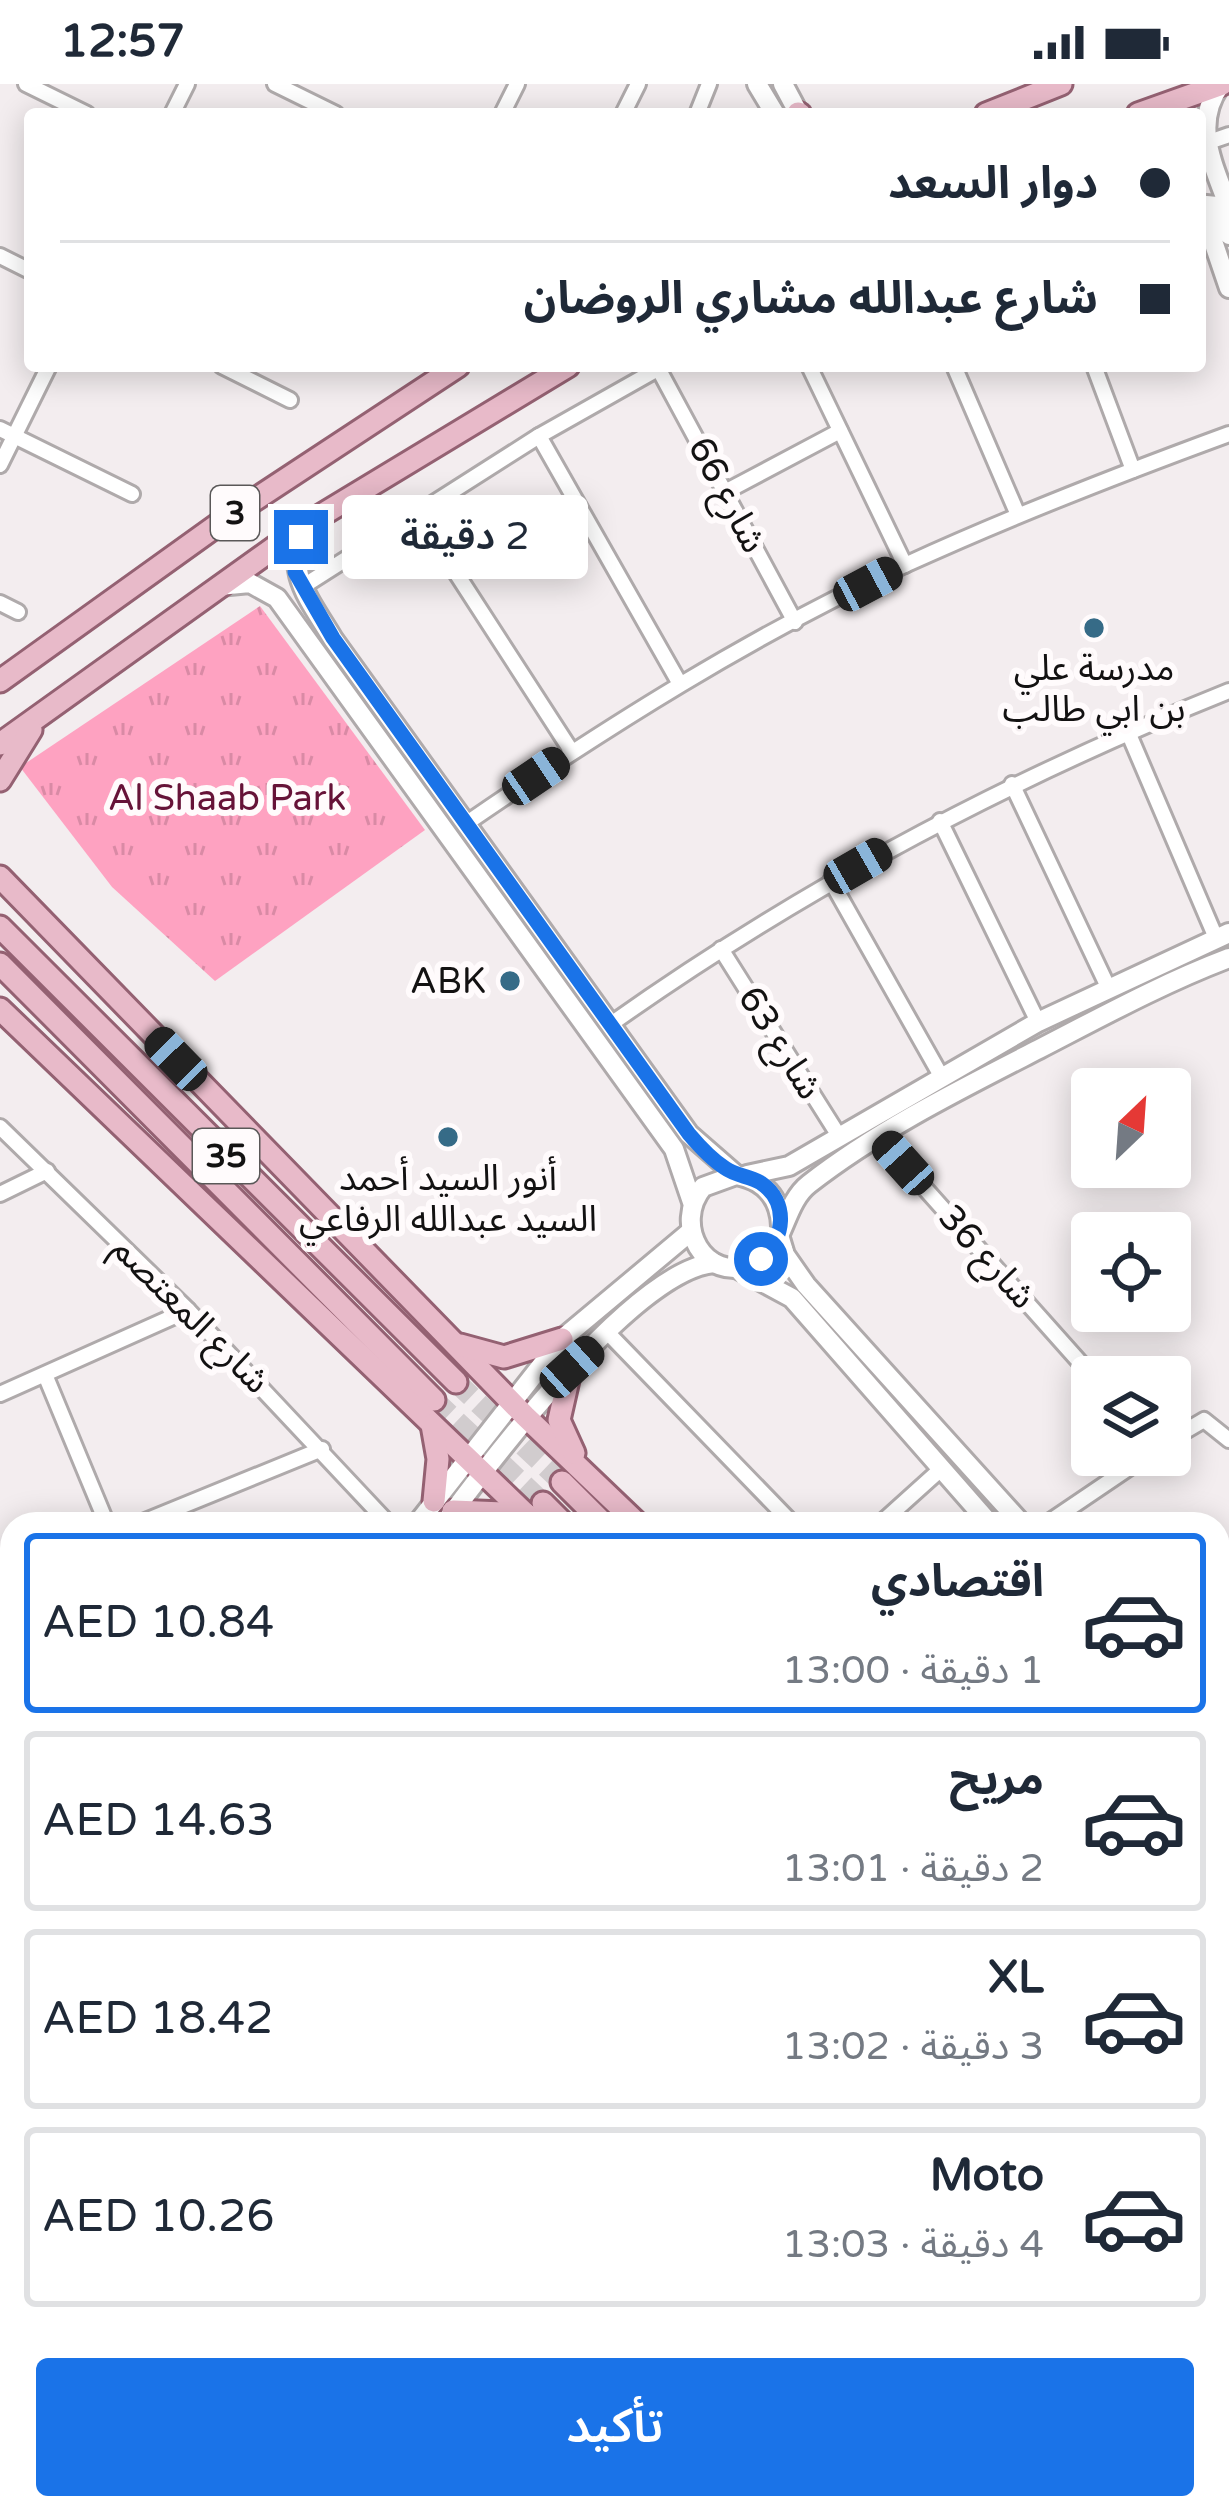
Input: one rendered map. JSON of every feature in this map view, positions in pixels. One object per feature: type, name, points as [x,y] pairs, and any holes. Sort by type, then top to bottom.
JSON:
[{"type":"main road","points":[[1001,108],[1061,84]]},
{"type":"main road","points":[[1155,108],[1222,84]]},
{"type":"main road","name":"3","points":[[6,675],[283,480],[449,372]]},
{"type":"main road","name":"3","points":[[0,744],[214,587],[310,523],[558,372]]},
{"type":"main road","points":[[0,780],[14,751],[52,708]]},
{"type":"main road","points":[[0,857],[4,881],[519,1410],[626,1512]]},
{"type":"main road","name":"35","points":[[0,927],[456,1382]]},
{"type":"main road","name":"35","points":[[0,964],[434,1400]]},
{"type":"main road","points":[[0,1009],[474,1465],[533,1512]]},
{"type":"main road","points":[[454,1342],[504,1358],[562,1339]]},
{"type":"main road","points":[[572,1367],[559,1420],[586,1474]]},
{"type":"main road","points":[[432,1424],[444,1512]]},
{"type":"main road","points":[[562,1482],[592,1512]]},
{"type":"street","points":[[26,84],[75,108]]},
{"type":"street","points":[[275,84],[324,108]]},
{"type":"street","points":[[1222,84],[1206,116],[1206,143],[1229,208]]},
{"type":"street","points":[[1206,143],[1229,135]]},
{"type":"street","points":[[1206,204],[1217,206],[1229,235]]},
{"type":"street","points":[[1206,218],[1229,288]]},
{"type":"street","points":[[0,465],[7,432],[45,372]]},
{"type":"street","points":[[234,372],[290,400]]},
{"type":"street","points":[[302,587],[538,436],[652,372]]},
{"type":"street","name":"شارع 66","points":[[664,372],[795,622]]},
{"type":"street","points":[[812,372],[905,565]]},
{"type":"street","points":[[957,372],[1018,514]]},
{"type":"street","points":[[1096,372],[1133,470]]},
{"type":"street","points":[[725,492],[840,431]]},
{"type":"street","points":[[7,432],[132,494]]},
{"type":"street","points":[[466,823],[680,684],[905,565],[1018,514],[1229,434]]},
{"type":"street","points":[[538,436],[680,684]]},
{"type":"street","points":[[416,511],[572,752]]},
{"type":"street","points":[[310,523],[294,554],[302,587],[333,638],[466,823],[669,1143],[685,1172],[692,1202],[689,1232],[698,1250],[723,1265],[799,1292],[893,1381],[1011,1512]]},
{"type":"street","points":[[214,587],[242,582],[265,588],[545,950],[610,1024],[689,1134],[739,1175],[768,1189],[778,1206],[784,1255],[799,1292],[874,1393],[979,1512]]},
{"type":"street","points":[[0,603],[18,612]]},
{"type":"street","points":[[311,647],[320,637],[333,638]]},
{"type":"street","points":[[610,1024],[721,949],[940,820],[1128,732],[1229,691]]},
{"type":"street","points":[[692,1202],[710,1182],[802,1159],[940,1073],[1108,987],[1222,936],[1128,732]]},
{"type":"street","points":[[1012,784],[1108,987]]},
{"type":"street","points":[[940,820],[1038,1022]]},
{"type":"street","points":[[831,881],[940,1073]]},
{"type":"street","name":"شارع 63","points":[[721,949],[839,1136]]},
{"type":"street","points":[[519,1410],[668,1279],[690,1267],[761,1259],[796,1197],[817,1178],[1083,1026],[1229,958]]},
{"type":"street","name":"شارع المعتصم","points":[[0,1127],[188,1310],[381,1512]]},
{"type":"street","points":[[669,1143],[682,1146],[689,1134]]},
{"type":"street","name":"شارع 36","points":[[880,1138],[1074,1356]]},
{"type":"street","points":[[802,1159],[797,1175],[817,1178]]},
{"type":"street","points":[[0,1194],[47,1171]]},
{"type":"street","points":[[444,1512],[474,1465],[519,1410],[562,1339],[689,1232]]},
{"type":"street","points":[[652,1261],[664,1266],[668,1279]]},
{"type":"street","points":[[0,1394],[188,1310]]},
{"type":"street","points":[[609,1334],[781,1512]]},
{"type":"street","points":[[46,1376],[102,1512]]},
{"type":"street","points":[[874,1393],[883,1394],[893,1381]]},
{"type":"street","points":[[895,1416],[905,1403],[914,1404]]},
{"type":"street","points":[[1191,1428],[1204,1420],[1229,1439]]},
{"type":"street","points":[[167,1512],[322,1448]]},
{"type":"street","points":[[893,1512],[941,1469]]},
{"type":"street","points":[[1064,1512],[1117,1476]]},
{"type":"street","name":"شارع المعتصم","points":[[378,1508],[389,1512]]},
{"type":"street","points":[[37,2520],[74,2520]]},
{"type":"green space","name":"Al Shaab Park","points":[[260,606],[425,830],[215,981],[112,887],[20,767]]},
{"type":"tunnel","points":[[456,1382],[562,1482]]},
{"type":"tunnel","points":[[434,1400],[543,1503]]},
{"type":"place","name":"مدرسة علي بن ابي طالب","points":[[1094,628]]},
{"type":"place","name":"ABK","points":[[510,981]]},
{"type":"place","name":"أنور السيد أحمد السيد عبدالله الرفاعي","points":[[448,1137]]},
{"type":"route","points":[[301,537],[294,554],[295,572],[360,676],[689,1134],[727,1170],[760,1183],[774,1197],[781,1216],[779,1235],[761,1259]]}]
